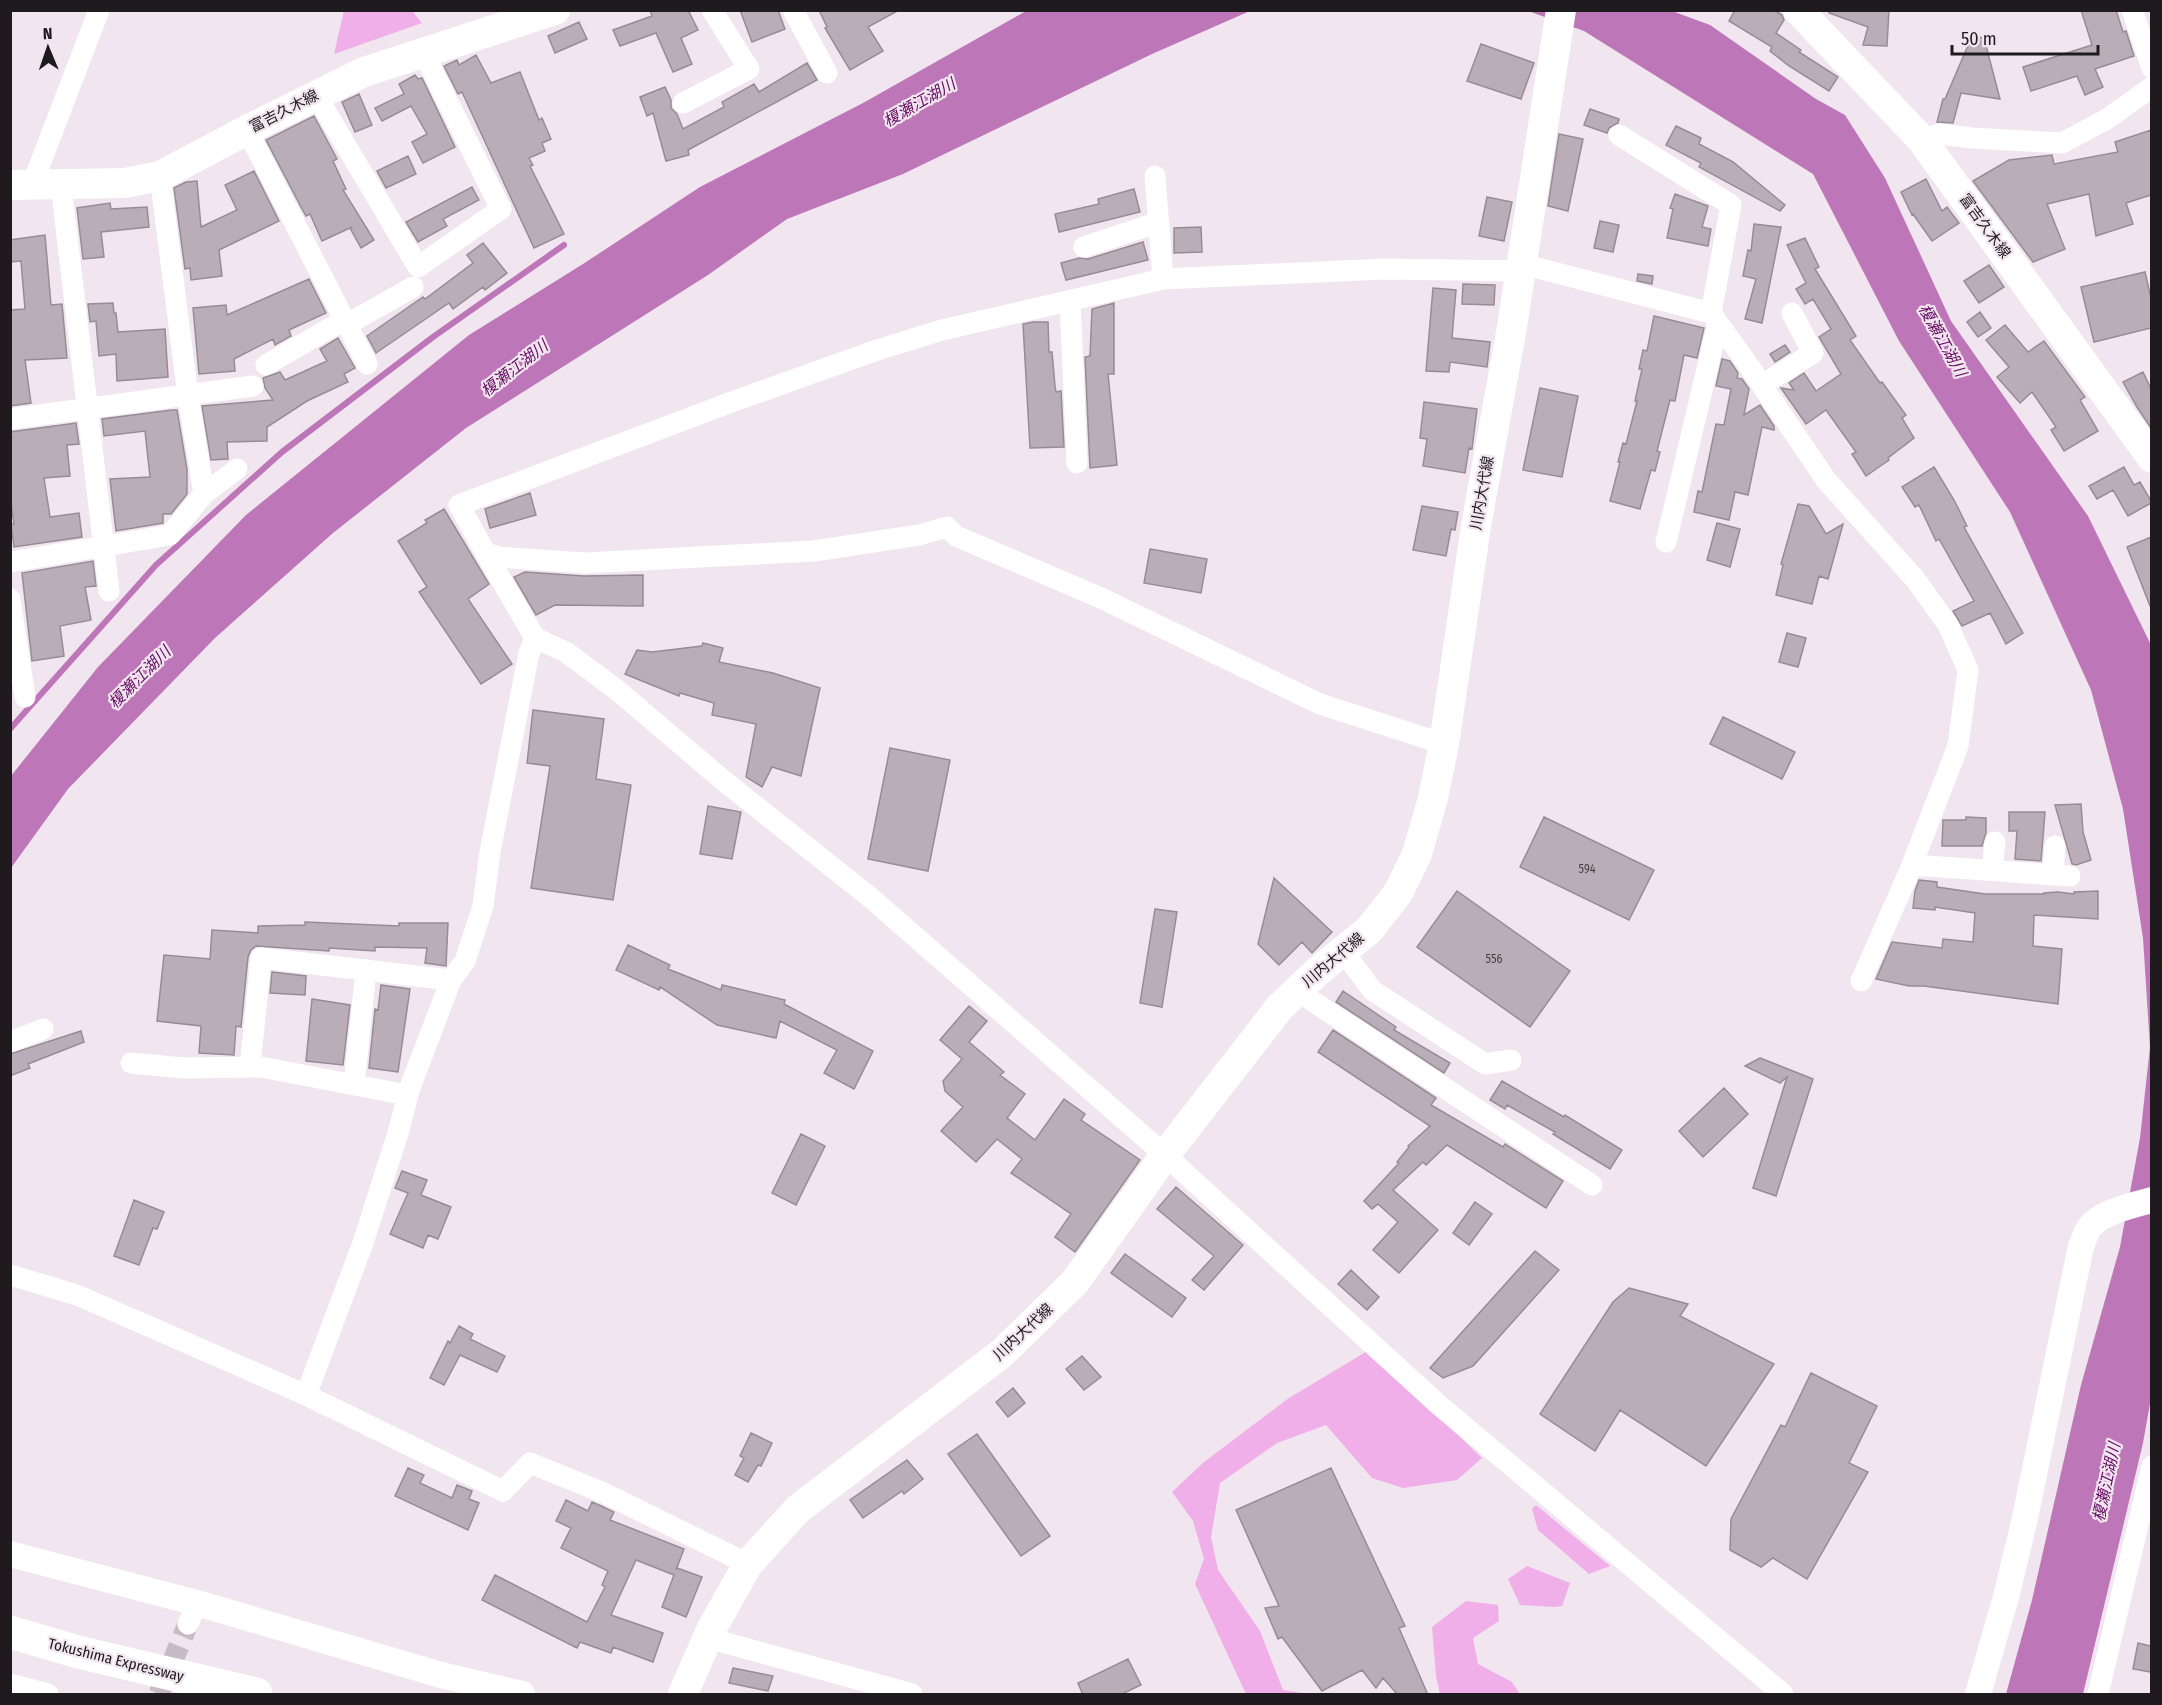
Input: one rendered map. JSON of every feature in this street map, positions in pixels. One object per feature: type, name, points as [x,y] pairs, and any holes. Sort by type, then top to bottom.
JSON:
[{"type":"highway","name":"Tokushima Expressway","points":[[10,1632],[78,1652],[256,1695]]},
{"type":"main road","name":"富吉久木線","points":[[34,185],[125,183],[160,176],[364,72],[555,10]]},
{"type":"main road","name":"富吉久木線","points":[[1798,10],[1922,140],[2151,458]]},
{"type":"main road","name":"川内大代線","points":[[682,1695],[708,1638],[748,1564],[798,1509],[1002,1353],[1075,1282],[1165,1155],[1280,1007],[1369,930],[1398,893],[1417,854],[1433,798],[1444,744],[1476,526],[1522,268],[1560,19]]},
{"type":"street","points":[[99,10],[34,185],[88,409],[109,591]]},
{"type":"street","points":[[683,104],[749,69],[712,10]]},
{"type":"street","points":[[793,10],[827,73]]},
{"type":"street","points":[[2132,10],[2151,68]]},
{"type":"street","points":[[316,95],[418,267],[501,209],[423,52]]},
{"type":"street","points":[[1922,140],[1939,134],[2062,143],[2107,119],[2151,87]]},
{"type":"street","points":[[247,130],[367,364]]},
{"type":"street","points":[[1619,135],[1731,205],[1714,318],[1666,542]]},
{"type":"street","points":[[160,176],[188,396],[204,494]]},
{"type":"street","points":[[1155,176],[1163,279]]},
{"type":"street","points":[[1083,247],[1159,222]]},
{"type":"street","points":[[1783,1695],[1439,1405],[1165,1155],[871,898],[724,781],[617,690],[566,652],[536,638],[459,505],[877,350],[942,330],[1163,279],[1384,270],[1522,268],[1714,318],[1826,480],[1915,579],[1948,625],[1968,670],[1958,746],[1912,865],[1861,981]]},
{"type":"street","points":[[266,365],[413,287]]},
{"type":"street","points":[[1070,301],[1077,463]]},
{"type":"street","points":[[1762,385],[1813,352],[1791,313]]},
{"type":"street","points":[[10,419],[253,386]]},
{"type":"street","points":[[10,562],[170,535],[204,494],[237,469]]},
{"type":"street","points":[[485,552],[498,557],[585,563],[674,560],[770,552],[814,551],[919,536],[947,527],[956,536],[1101,598],[1320,705],[1444,744]]},
{"type":"street","points":[[10,599],[25,697]]},
{"type":"street","points":[[306,1395],[363,1243],[399,1130],[407,1095],[451,980],[465,961],[483,906],[490,852],[529,652],[536,638]]},
{"type":"street","points":[[1992,870],[1995,842]]},
{"type":"street","points":[[1912,865],[2062,875],[2055,846]]},
{"type":"street","points":[[1343,951],[1372,990],[1485,1064],[1511,1060]]},
{"type":"street","points":[[250,1067],[261,958],[451,980]]},
{"type":"street","points":[[354,1085],[366,970]]},
{"type":"street","points":[[1297,991],[1592,1185]]},
{"type":"street","points":[[10,1042],[43,1029]]},
{"type":"street","points":[[131,1063],[184,1068],[261,1067],[407,1095]]},
{"type":"street","points":[[1978,1695],[2006,1597],[2025,1518],[2081,1246],[2089,1228],[2098,1220],[2115,1211],[2151,1200]]},
{"type":"street","points":[[10,1275],[77,1295],[306,1395],[503,1491],[530,1463],[604,1493],[748,1564]]},
{"type":"street","points":[[2098,1695],[2151,1466]]},
{"type":"street","points":[[10,1554],[192,1614],[522,1695]]},
{"type":"street","points":[[708,1638],[912,1695]]},
{"type":"street","points":[[10,1684],[48,1695]]},
{"type":"shaded area","points":[[344,10],[412,11],[422,23],[334,54]]},
{"type":"shaded area","points":[[1369,1350],[1482,1458],[1457,1480],[1403,1488],[1372,1478],[1326,1425],[1277,1443],[1220,1483],[1211,1537],[1218,1570],[1260,1631],[1283,1690],[1309,1694],[1246,1694],[1195,1584],[1204,1559],[1193,1521],[1172,1492],[1204,1462],[1289,1398]]},
{"type":"shaded area","points":[[1536,1505],[1610,1566],[1589,1574],[1538,1530],[1532,1509]]},
{"type":"shaded area","points":[[1527,1566],[1570,1583],[1562,1606],[1520,1605],[1508,1579]]},
{"type":"shaded area","points":[[1466,1601],[1498,1605],[1499,1621],[1473,1638],[1478,1664],[1512,1682],[1520,1694],[1440,1694],[1436,1676],[1432,1627]]},
{"type":"water","name":"榎瀬江湖川","points":[[1026,11],[1250,11],[1152,54],[903,174],[787,219],[708,275],[466,428],[333,533],[215,638],[68,789],[11,868],[11,776],[98,667],[246,515],[469,335],[700,187],[863,103]]},
{"type":"water","name":"榎瀬江湖川","points":[[1528,11],[1672,11],[1710,25],[1816,99],[1845,115],[1885,178],[1951,321],[2088,516],[2151,645],[2151,1398],[2143,1443],[2083,1694],[2006,1694],[2032,1600],[2081,1385],[2120,1247],[2140,1138],[2150,1047],[2143,938],[2123,809],[2091,690],[2010,512],[1899,341],[1813,174],[1584,31]]},
{"type":"building","points":[[650,10],[688,10],[698,30],[681,38],[692,64],[673,72],[656,33],[620,46],[613,30],[652,16]]},
{"type":"building","points":[[740,10],[778,10],[785,29],[752,42]]},
{"type":"building","points":[[819,10],[899,10],[868,27],[883,51],[850,70],[825,28],[827,27]]},
{"type":"building","points":[[1735,10],[1774,10],[1782,15],[1784,20],[1776,33],[1801,50],[1799,52],[1838,77],[1829,91],[1789,66],[1770,51],[1772,47],[1729,21]]},
{"type":"building","points":[[1829,10],[1889,10],[1887,46],[1863,45],[1868,27],[1829,13]]},
{"type":"building","points":[[2081,10],[2116,10],[2134,56],[2095,69],[2103,87],[2085,95],[2077,76],[2031,91],[2023,67],[2092,45]]},
{"type":"building","points":[[579,22],[587,39],[555,53],[548,36]]},
{"type":"building","points":[[1972,36],[1984,38],[2000,99],[1961,93],[1953,123],[1937,122],[1943,99],[1945,99]]},
{"type":"building","points":[[1481,44],[1534,63],[1521,99],[1467,81]]},
{"type":"building","points":[[476,55],[491,83],[520,72],[539,120],[542,118],[551,139],[542,143],[545,151],[529,158],[533,165],[530,166],[564,234],[534,248],[462,92],[458,94],[444,66],[457,60],[459,65]]},
{"type":"building","points":[[807,63],[817,80],[688,150],[689,155],[666,161],[653,113],[647,116],[640,97],[665,87],[671,100],[671,108],[677,114],[683,129],[724,107],[722,102],[754,84],[759,92]]},
{"type":"building","points":[[415,75],[418,79],[422,78],[455,147],[423,163],[412,142],[427,134],[411,106],[382,121],[375,108],[404,94],[399,84]]},
{"type":"building","points":[[359,94],[372,125],[355,132],[342,102]]},
{"type":"building","points":[[1590,109],[1619,119],[1618,123],[1609,128],[1607,133],[1584,125]]},
{"type":"building","points":[[314,116],[337,159],[333,161],[346,189],[343,190],[374,240],[361,248],[350,228],[352,227],[322,241],[310,214],[306,216],[266,140]]},
{"type":"building","points":[[1676,126],[1701,138],[1699,144],[1733,162],[1785,205],[1780,211],[1699,167],[1701,163],[1666,145]]},
{"type":"building","points":[[2151,130],[2151,195],[2126,203],[2133,224],[2096,236],[2089,194],[2047,204],[2065,249],[2033,262],[1973,181],[2009,160],[2052,155],[2054,164],[2118,152],[2115,142]]},
{"type":"building","points":[[1559,134],[1583,139],[1568,211],[1548,206]]},
{"type":"building","points":[[408,156],[416,174],[386,188],[377,171]]},
{"type":"building","points":[[254,171],[279,221],[219,250],[222,276],[191,280],[190,268],[185,269],[174,188],[186,182],[197,181],[201,227],[237,210],[225,185]]},
{"type":"building","points":[[1926,179],[1942,211],[1947,207],[1959,223],[1932,241],[1912,215],[1901,192]]},
{"type":"building","points":[[472,187],[479,200],[443,219],[447,226],[418,242],[406,222]]},
{"type":"building","points":[[1134,189],[1140,212],[1059,232],[1055,214],[1099,204],[1098,199]]},
{"type":"building","points":[[1675,194],[1708,206],[1702,227],[1711,229],[1708,246],[1667,238],[1673,209],[1670,208]]},
{"type":"building","points":[[1487,197],[1512,202],[1504,241],[1479,236]]},
{"type":"building","points":[[110,203],[111,209],[147,207],[149,227],[101,232],[104,257],[83,259],[77,208]]},
{"type":"building","points":[[1600,221],[1619,225],[1613,252],[1594,248]]},
{"type":"building","points":[[1754,224],[1781,227],[1762,323],[1745,319],[1756,279],[1743,276],[1748,250],[1751,251]]},
{"type":"building","points":[[1201,227],[1202,252],[1174,253],[1174,228]]},
{"type":"building","points":[[45,235],[51,305],[62,304],[67,358],[25,360],[31,403],[10,406],[10,310],[25,309],[21,261],[10,262],[10,240]]},
{"type":"building","points":[[1805,238],[1819,267],[1815,269],[1856,336],[1850,340],[1906,415],[1902,418],[1914,438],[1866,476],[1852,454],[1856,452],[1826,410],[1806,424],[1781,388],[1794,390],[1789,383],[1804,373],[1816,391],[1841,374],[1819,337],[1831,329],[1813,299],[1805,304],[1796,289],[1806,283],[1787,245]]},
{"type":"building","points":[[1143,242],[1148,260],[1066,280],[1061,263],[1079,258],[1088,259]]},
{"type":"building","points":[[483,243],[507,273],[485,290],[483,287],[453,309],[449,303],[376,353],[367,336],[423,297],[425,299],[473,263],[467,255]]},
{"type":"building","points":[[1989,265],[2004,287],[1979,303],[1964,281]]},
{"type":"building","points":[[2145,272],[2151,298],[2151,328],[2094,342],[2081,287]]},
{"type":"building","points":[[1638,274],[1653,276],[1652,284],[1637,281]]},
{"type":"building","points":[[309,279],[326,313],[289,330],[291,336],[275,345],[273,339],[234,359],[235,371],[199,374],[193,308],[226,305],[227,315]]},
{"type":"building","points":[[1463,284],[1495,285],[1494,305],[1462,304]]},
{"type":"building","points":[[1433,288],[1456,290],[1452,338],[1490,342],[1487,367],[1450,362],[1449,372],[1426,371]]},
{"type":"building","points":[[113,303],[118,332],[165,329],[168,377],[117,381],[116,354],[99,356],[96,321],[90,322],[88,304]]},
{"type":"building","points":[[1114,303],[1114,374],[1108,374],[1117,465],[1090,468],[1085,357],[1090,356],[1092,309]]},
{"type":"building","points":[[1980,312],[1991,328],[1978,337],[1967,322]]},
{"type":"building","points":[[1654,316],[1704,328],[1697,358],[1684,355],[1675,401],[1670,400],[1657,451],[1660,452],[1655,471],[1651,470],[1640,509],[1610,501],[1623,443],[1626,444],[1637,401],[1635,401],[1642,369],[1639,369],[1643,350],[1647,351]]},
{"type":"building","points":[[1048,322],[1049,352],[1052,352],[1056,392],[1061,391],[1064,447],[1030,448],[1023,324]]},
{"type":"building","points":[[2005,325],[2028,352],[2044,341],[2085,397],[2080,400],[2098,431],[2064,451],[2051,430],[2056,427],[2032,392],[2020,403],[1997,377],[2009,367],[1986,340]]},
{"type":"building","points":[[338,338],[355,368],[344,374],[348,382],[307,401],[267,427],[267,441],[227,442],[228,459],[211,460],[202,406],[273,400],[265,388],[263,378],[280,372],[285,380],[327,361],[320,349]]},
{"type":"building","points":[[1785,345],[1790,352],[1775,362],[1770,354]]},
{"type":"building","points":[[1722,359],[1730,361],[1738,373],[1737,378],[1742,379],[1749,389],[1744,415],[1760,405],[1774,426],[1774,430],[1762,427],[1748,495],[1735,492],[1729,520],[1694,512],[1698,491],[1702,492],[1716,424],[1724,425],[1731,389],[1716,386]]},
{"type":"building","points":[[2143,372],[2151,389],[2151,428],[2123,382]]},
{"type":"building","points":[[1540,388],[1578,396],[1562,477],[1523,470]]},
{"type":"building","points":[[1424,402],[1477,409],[1472,449],[1469,448],[1465,473],[1423,466],[1427,439],[1420,438]]},
{"type":"building","points":[[177,410],[187,469],[187,494],[171,514],[163,514],[163,523],[116,531],[110,479],[150,477],[145,431],[104,436],[102,419]]},
{"type":"building","points":[[76,423],[79,444],[67,445],[70,476],[44,478],[50,517],[79,513],[82,537],[14,547],[11,524],[14,524],[10,497],[10,432]]},
{"type":"building","points":[[1934,467],[1954,500],[1967,526],[1964,527],[2023,633],[2006,644],[1990,613],[1962,626],[1953,611],[1974,601],[1939,539],[1936,541],[1919,505],[1915,507],[1902,487]]},
{"type":"building","points":[[2124,467],[2134,485],[2140,482],[2151,501],[2128,516],[2113,490],[2097,499],[2089,486]]},
{"type":"building","points":[[530,493],[536,515],[490,528],[485,509]]},
{"type":"building","points":[[1798,504],[1809,506],[1826,534],[1843,524],[1828,579],[1819,576],[1812,604],[1776,595],[1783,565],[1781,564]]},
{"type":"building","points":[[1422,506],[1458,512],[1455,530],[1451,529],[1446,556],[1413,550]]},
{"type":"building","points":[[444,509],[489,584],[468,599],[512,664],[481,684],[419,592],[427,587],[398,541],[427,523],[425,520]]},
{"type":"building","points":[[1717,523],[1740,529],[1730,567],[1707,560]]},
{"type":"building","points":[[2151,537],[2151,606],[2150,606],[2127,547]]},
{"type":"building","points":[[1150,549],[1207,559],[1201,593],[1144,583]]},
{"type":"building","points":[[93,561],[96,586],[85,587],[91,620],[60,626],[64,656],[32,661],[22,573]]},
{"type":"building","points":[[525,572],[584,576],[643,575],[643,606],[555,605],[536,615],[514,577]]},
{"type":"building","points":[[1787,633],[1806,638],[1798,667],[1779,662]]},
{"type":"building","points":[[703,643],[723,648],[719,662],[773,673],[820,688],[801,776],[772,767],[762,787],[746,777],[756,724],[712,715],[714,703],[680,693],[679,696],[625,674],[637,650],[652,652],[702,646]]},
{"type":"building","points":[[533,710],[604,719],[596,779],[631,785],[613,900],[531,888],[550,766],[527,763]]},
{"type":"building","points":[[1723,717],[1795,752],[1782,779],[1710,744]]},
{"type":"building","points":[[890,748],[950,760],[928,871],[868,859]]},
{"type":"building","points":[[2081,804],[2083,832],[2091,860],[2076,865],[2072,864],[2055,805]]},
{"type":"building","points":[[708,806],[741,812],[732,859],[700,854]]},
{"type":"building","points":[[2009,812],[2045,812],[2041,861],[2015,859],[2017,831],[2009,831]]},
{"type":"building","points":[[1544,817],[1654,870],[1629,920],[1520,867]]},
{"type":"building","points":[[1966,817],[1986,818],[1986,833],[1982,846],[1942,846],[1943,820],[1966,820]]},
{"type":"building","points":[[1274,878],[1332,932],[1312,953],[1302,942],[1279,965],[1258,944]]},
{"type":"building","points":[[1919,880],[1937,882],[1937,887],[1985,894],[2058,892],[2074,894],[2074,892],[2098,891],[2098,919],[2034,915],[2033,946],[2062,949],[2058,1004],[1909,986],[1876,979],[1892,942],[1942,948],[1943,939],[1973,942],[1975,913],[1935,907],[1935,910],[1913,908]]},
{"type":"building","points":[[1457,891],[1570,971],[1530,1027],[1417,947]]},
{"type":"building","points":[[1155,909],[1177,912],[1162,1007],[1140,1003]]},
{"type":"building","points":[[305,922],[399,926],[399,923],[448,923],[446,966],[425,963],[427,948],[375,947],[375,951],[329,948],[329,951],[256,946],[248,957],[241,1027],[236,1026],[234,1055],[199,1053],[201,1026],[157,1021],[164,955],[210,959],[212,930],[258,933],[258,926],[305,925]]},
{"type":"building","points":[[628,945],[670,965],[668,969],[721,990],[722,985],[785,1000],[784,1004],[873,1051],[854,1089],[824,1073],[837,1050],[780,1021],[776,1038],[717,1025],[660,987],[659,990],[616,970]]},
{"type":"building","points":[[272,972],[306,976],[305,995],[270,993]]},
{"type":"building","points":[[381,985],[410,989],[398,1072],[369,1068],[375,1009],[378,1010]]},
{"type":"building","points":[[1343,991],[1396,1027],[1394,1030],[1450,1063],[1444,1073],[1336,1002]]},
{"type":"building","points":[[312,999],[350,1005],[343,1065],[306,1061]]},
{"type":"building","points":[[969,1006],[987,1021],[969,1042],[1004,1072],[1000,1075],[1025,1094],[1007,1118],[1035,1140],[1064,1099],[1085,1114],[1081,1120],[1140,1160],[1075,1252],[1055,1237],[1071,1214],[1011,1173],[1022,1159],[997,1139],[976,1162],[941,1131],[963,1107],[945,1091],[943,1081],[962,1059],[940,1040]]},
{"type":"building","points":[[1333,1030],[1436,1098],[1431,1105],[1503,1147],[1505,1144],[1563,1181],[1546,1208],[1447,1145],[1426,1165],[1423,1162],[1393,1190],[1438,1230],[1399,1273],[1373,1250],[1398,1222],[1378,1204],[1372,1209],[1364,1201],[1399,1163],[1397,1162],[1408,1146],[1430,1126],[1318,1052]]},
{"type":"building","points":[[81,1031],[84,1042],[28,1064],[30,1068],[10,1076],[10,1054]]},
{"type":"building","points":[[1760,1058],[1813,1079],[1776,1196],[1753,1188],[1787,1077],[1780,1083],[1745,1066]]},
{"type":"building","points":[[1502,1081],[1564,1117],[1565,1115],[1622,1150],[1610,1169],[1553,1134],[1555,1132],[1507,1105],[1505,1109],[1490,1100]]},
{"type":"building","points":[[1724,1088],[1748,1114],[1703,1157],[1679,1131]]},
{"type":"building","points":[[801,1134],[825,1146],[796,1205],[772,1193]]},
{"type":"building","points":[[402,1171],[427,1180],[421,1195],[451,1207],[438,1239],[428,1235],[423,1248],[390,1234],[408,1193],[395,1188]]},
{"type":"building","points":[[1176,1187],[1243,1245],[1204,1290],[1192,1280],[1214,1256],[1157,1209]]},
{"type":"building","points":[[134,1200],[164,1212],[157,1229],[153,1228],[139,1265],[114,1256]]},
{"type":"building","points":[[1475,1202],[1492,1214],[1469,1245],[1453,1233]]},
{"type":"building","points":[[1535,1251],[1559,1270],[1473,1366],[1443,1378],[1430,1368]]},
{"type":"building","points":[[1125,1254],[1186,1298],[1172,1317],[1111,1273]]},
{"type":"building","points":[[1351,1270],[1379,1297],[1367,1310],[1338,1284]]},
{"type":"building","points":[[1629,1288],[1688,1304],[1680,1316],[1774,1364],[1706,1466],[1620,1410],[1595,1451],[1540,1414],[1613,1302]]},
{"type":"building","points":[[459,1326],[473,1334],[470,1339],[505,1356],[497,1372],[460,1355],[444,1385],[430,1378],[448,1341],[450,1343]]},
{"type":"building","points":[[1082,1356],[1101,1377],[1084,1390],[1066,1369]]},
{"type":"building","points":[[1811,1373],[1877,1406],[1849,1463],[1868,1472],[1807,1579],[1773,1558],[1761,1567],[1730,1550],[1731,1519],[1781,1425],[1785,1427]]},
{"type":"building","points":[[1013,1388],[1025,1403],[1008,1417],[996,1402]]},
{"type":"building","points":[[751,1433],[772,1443],[761,1466],[758,1465],[748,1482],[735,1475],[744,1458],[740,1456]]},
{"type":"building","points":[[977,1434],[1050,1536],[1021,1556],[948,1454]]},
{"type":"building","points":[[907,1460],[923,1479],[904,1494],[902,1491],[863,1518],[850,1500]]},
{"type":"building","points":[[408,1468],[424,1475],[420,1483],[452,1498],[457,1485],[472,1491],[469,1499],[479,1503],[468,1530],[395,1496]]},
{"type":"building","points":[[1331,1468],[1405,1626],[1399,1628],[1428,1695],[1398,1695],[1383,1678],[1376,1688],[1362,1670],[1322,1691],[1282,1637],[1278,1639],[1265,1608],[1279,1606],[1236,1510]]},
{"type":"building","points":[[566,1500],[588,1511],[592,1502],[614,1512],[610,1520],[684,1549],[676,1570],[677,1568],[702,1577],[686,1617],[662,1607],[674,1575],[636,1560],[611,1615],[663,1633],[653,1662],[613,1647],[611,1653],[580,1642],[577,1648],[482,1600],[495,1575],[587,1622],[605,1587],[602,1585],[608,1571],[561,1548],[571,1528],[556,1521]]},
{"type":"building","points":[[2138,1643],[2151,1646],[2151,1672],[2133,1669]]},
{"type":"building","points":[[1128,1659],[1141,1685],[1120,1695],[1083,1695],[1078,1683]]},
{"type":"building","points":[[733,1668],[773,1676],[768,1691],[729,1683]]},
{"type":"waterway","points":[[10,729],[156,565],[282,452],[433,337],[564,245]]},
{"type":"tunnel","points":[[159,1694],[188,1624]]}]
